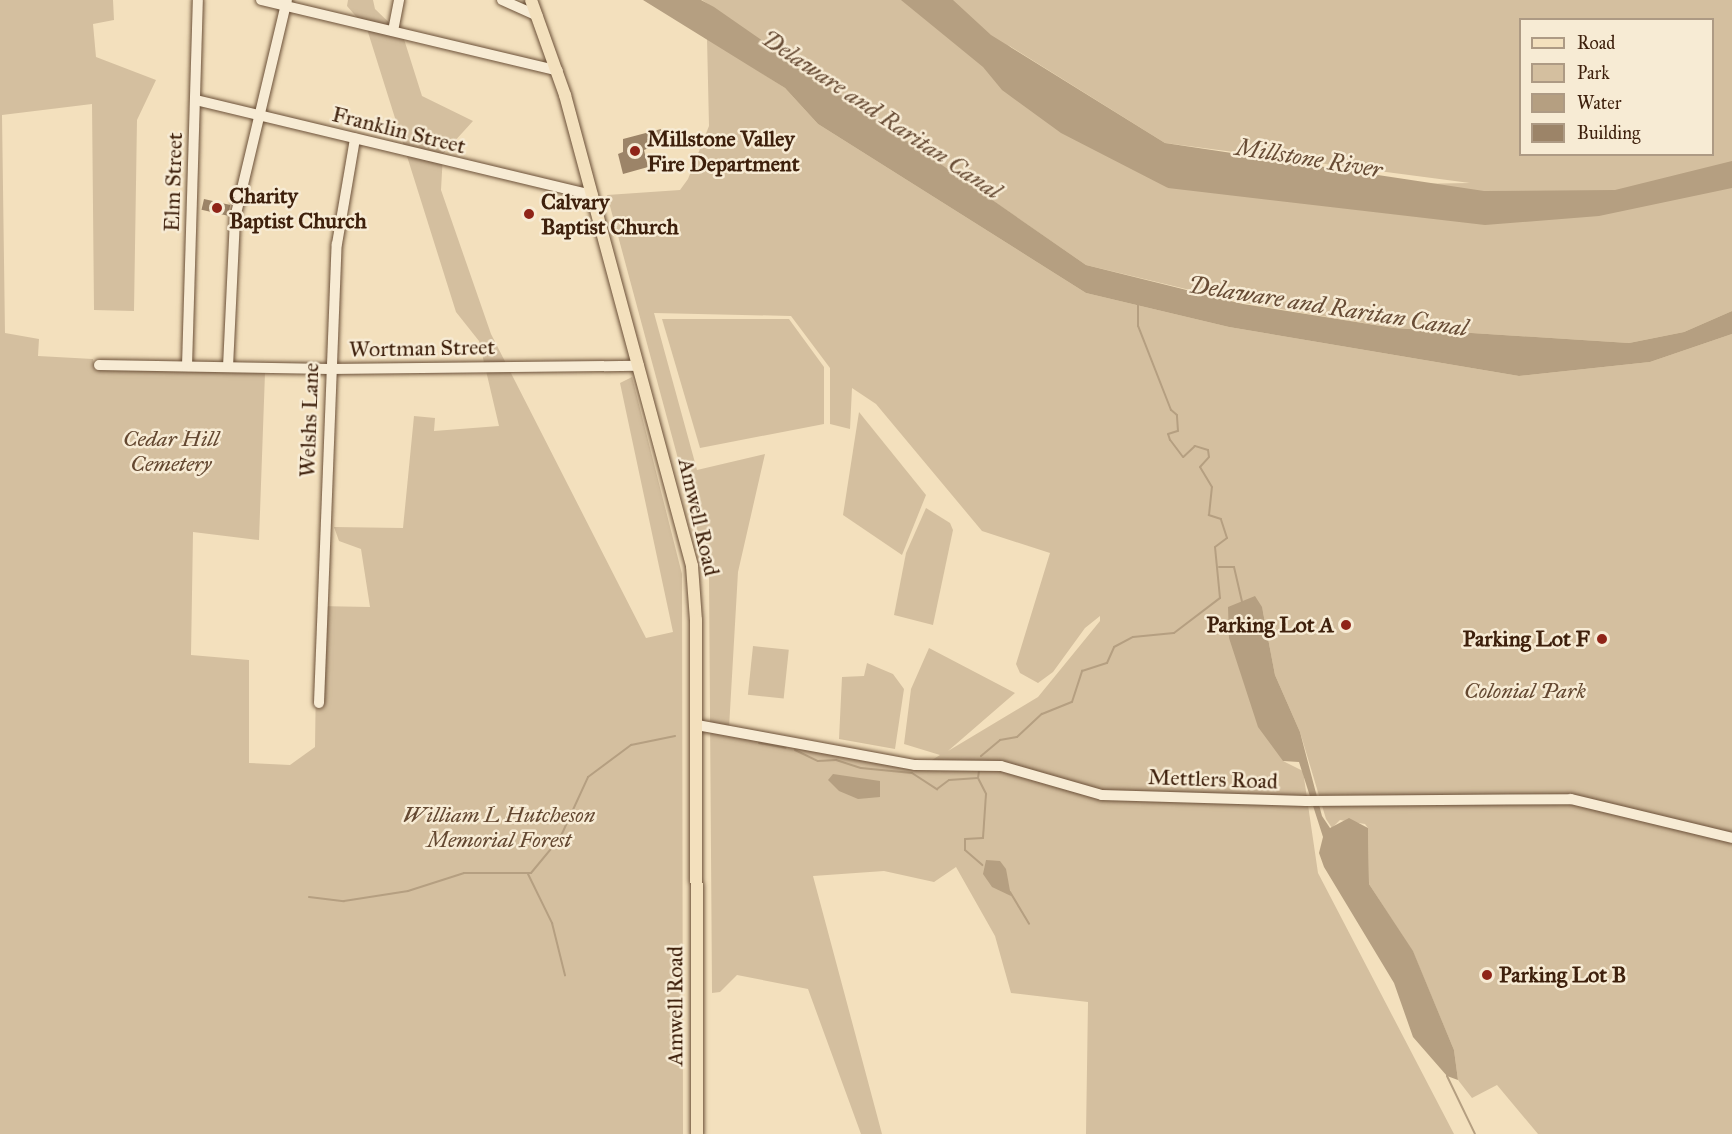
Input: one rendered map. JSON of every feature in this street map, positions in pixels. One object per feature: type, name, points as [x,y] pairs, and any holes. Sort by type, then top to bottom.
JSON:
[{"type":"main road","name":"Amwell Road","points":[[531,0],[558,71],[692,566],[697,724],[697,1134]]},
{"type":"street","name":"Elm Street","points":[[187,366],[198,0]]},
{"type":"street","points":[[261,0],[286,3],[558,71]]},
{"type":"street","points":[[393,31],[399,0]]},
{"type":"street","points":[[502,0],[538,16]]},
{"type":"street","points":[[228,367],[234,229],[286,3]]},
{"type":"street","name":"Franklin Street","points":[[196,100],[593,195]]},
{"type":"street","name":"Welshs Lane","points":[[319,703],[330,369],[338,221],[356,139]]},
{"type":"street","name":"Wortman Street","points":[[99,365],[330,369],[639,366]]},
{"type":"street","name":"Mettlers Road","points":[[697,724],[915,765],[1001,766],[1102,795],[1306,801],[1570,799],[1732,838]]},
{"type":"green space","points":[[0,0],[113,0],[114,20],[93,24],[96,57],[156,80],[137,120],[134,311],[94,310],[92,104],[2,115],[5,333],[39,339],[38,356],[93,359],[95,370],[265,373],[259,540],[193,532],[191,655],[249,660],[249,763],[290,765],[315,747],[317,606],[370,607],[361,549],[339,541],[334,527],[403,528],[414,416],[435,418],[434,431],[499,426],[479,341],[456,312],[367,29],[347,6],[348,0],[373,0],[375,9],[403,36],[422,96],[473,121],[443,154],[441,190],[491,334],[646,638],[673,632],[620,383],[632,377],[682,574],[683,1134],[0,1134]]},
{"type":"green space","points":[[702,0],[1732,0],[1732,311],[1684,332],[1629,343],[1394,328],[1244,303],[1086,265]],"holes":[[[1008,45],[1165,143],[1470,183],[1168,188]]]},
{"type":"green space","name":"Colonial Park","points":[[707,38],[785,88],[818,124],[1086,293],[1229,327],[1519,376],[1650,362],[1732,334],[1732,1134],[1538,1134],[1497,1085],[1472,1098],[1458,1080],[1454,1050],[1413,952],[1369,884],[1368,828],[1365,824],[1340,820],[1332,828],[1326,819],[1300,732],[1275,675],[1262,607],[1283,761],[1303,771],[1318,873],[1454,1134],[1086,1134],[1088,1002],[1011,993],[995,936],[956,867],[934,882],[884,871],[813,876],[882,1134],[861,1134],[808,989],[737,975],[720,992],[712,993],[709,574],[607,195],[680,190],[688,179],[709,126]],"holes":[[[654,313],[791,316],[830,368],[830,424],[850,429],[852,388],[876,404],[982,531],[1050,553],[1016,664],[1020,673],[1038,683],[1053,672],[1085,628],[1100,616],[1100,621],[1038,697],[948,751],[1015,693],[929,648],[911,689],[904,744],[940,755],[924,765],[729,728],[738,572],[765,454],[697,470]]]},
{"type":"green space","points":[[662,319],[789,319],[824,367],[824,424],[700,448]]},
{"type":"green space","points":[[859,412],[926,495],[902,555],[843,515]]},
{"type":"green space","points":[[926,508],[950,523],[953,530],[933,625],[894,615],[906,553]]},
{"type":"green space","points":[[753,646],[789,650],[784,698],[748,695]]},
{"type":"green space","points":[[867,663],[893,674],[904,689],[895,749],[839,739],[842,677],[864,676]]},
{"type":"water","points":[[643,0],[701,0],[714,7],[1086,265],[1243,304],[1394,328],[1629,343],[1684,332],[1732,311],[1732,334],[1650,362],[1519,376],[1229,327],[1086,293],[818,124],[785,88]]},
{"type":"water","points":[[901,0],[953,0],[991,35],[1165,143],[1484,191],[1615,190],[1732,161],[1732,188],[1599,216],[1485,225],[1168,188],[1061,133],[1002,90],[983,67]]},
{"type":"water","points":[[1255,596],[1262,607],[1275,675],[1300,732],[1322,816],[1330,828],[1349,818],[1368,828],[1369,884],[1413,951],[1454,1050],[1458,1080],[1447,1076],[1413,1037],[1394,983],[1324,867],[1319,853],[1323,837],[1299,762],[1283,761],[1258,727],[1229,638],[1228,607]]},
{"type":"water","points":[[833,774],[880,781],[880,797],[858,799],[839,791],[828,780]]},
{"type":"water","points":[[986,860],[1000,861],[1006,869],[1011,896],[992,887],[983,874]]},
{"type":"building","name":"Millstone Valley Fire Department","points":[[661,129],[664,142],[644,150],[648,167],[623,174],[618,154],[623,152],[623,139]]},
{"type":"building","name":"Charity Baptist Church","points":[[204,199],[230,205],[228,216],[202,210]]},
{"type":"waterway","points":[[981,756],[1000,740],[1017,737],[1042,714],[1072,702],[1082,671],[1107,663],[1114,647],[1133,637],[1174,633],[1220,598],[1215,547],[1227,538],[1221,519],[1209,515],[1212,487],[1200,467],[1209,457],[1208,450],[1195,446],[1183,457],[1170,440],[1168,434],[1178,431],[1177,415],[1171,410],[1138,326],[1138,303]]},
{"type":"waterway","points":[[1219,567],[1234,567],[1242,602]]},
{"type":"waterway","points":[[309,897],[344,901],[408,891],[464,873],[531,873],[560,838],[588,777],[631,745],[675,736]]},
{"type":"waterway","points":[[759,743],[786,748]]},
{"type":"waterway","points":[[795,750],[818,761],[836,760],[861,768],[912,773],[937,789],[949,780],[978,778],[979,771]]},
{"type":"waterway","points":[[978,778],[986,794],[983,838],[965,839],[965,850],[982,865]]},
{"type":"waterway","points":[[528,874],[552,923],[565,975]]},
{"type":"waterway","points":[[1010,892],[1029,924]]},
{"type":"waterway","points":[[1447,1076],[1475,1134]]},
{"type":"place","name":"Millstone Valley Fire Department","points":[[635,151]]},
{"type":"place","name":"Charity Baptist Church","points":[[217,208]]},
{"type":"place","name":"Calvary Baptist Church","points":[[529,214]]},
{"type":"place","name":"Parking Lot A","points":[[1346,625]]},
{"type":"place","name":"Parking Lot F","points":[[1602,639]]},
{"type":"place","name":"Parking Lot B","points":[[1487,975]]},
{"type":"water label","name":"Delaware and Raritan Canal","points":[[881,115]]},
{"type":"water label","name":"Millstone River","points":[[1309,159]]},
{"type":"water label","name":"Delaware and Raritan Canal","points":[[1328,307]]},
{"type":"park label","name":"Cedar Hill Cemetery","points":[[171,450]]},
{"type":"park label","name":"William L Hutcheson Memorial Forest","points":[[499,826]]}]
